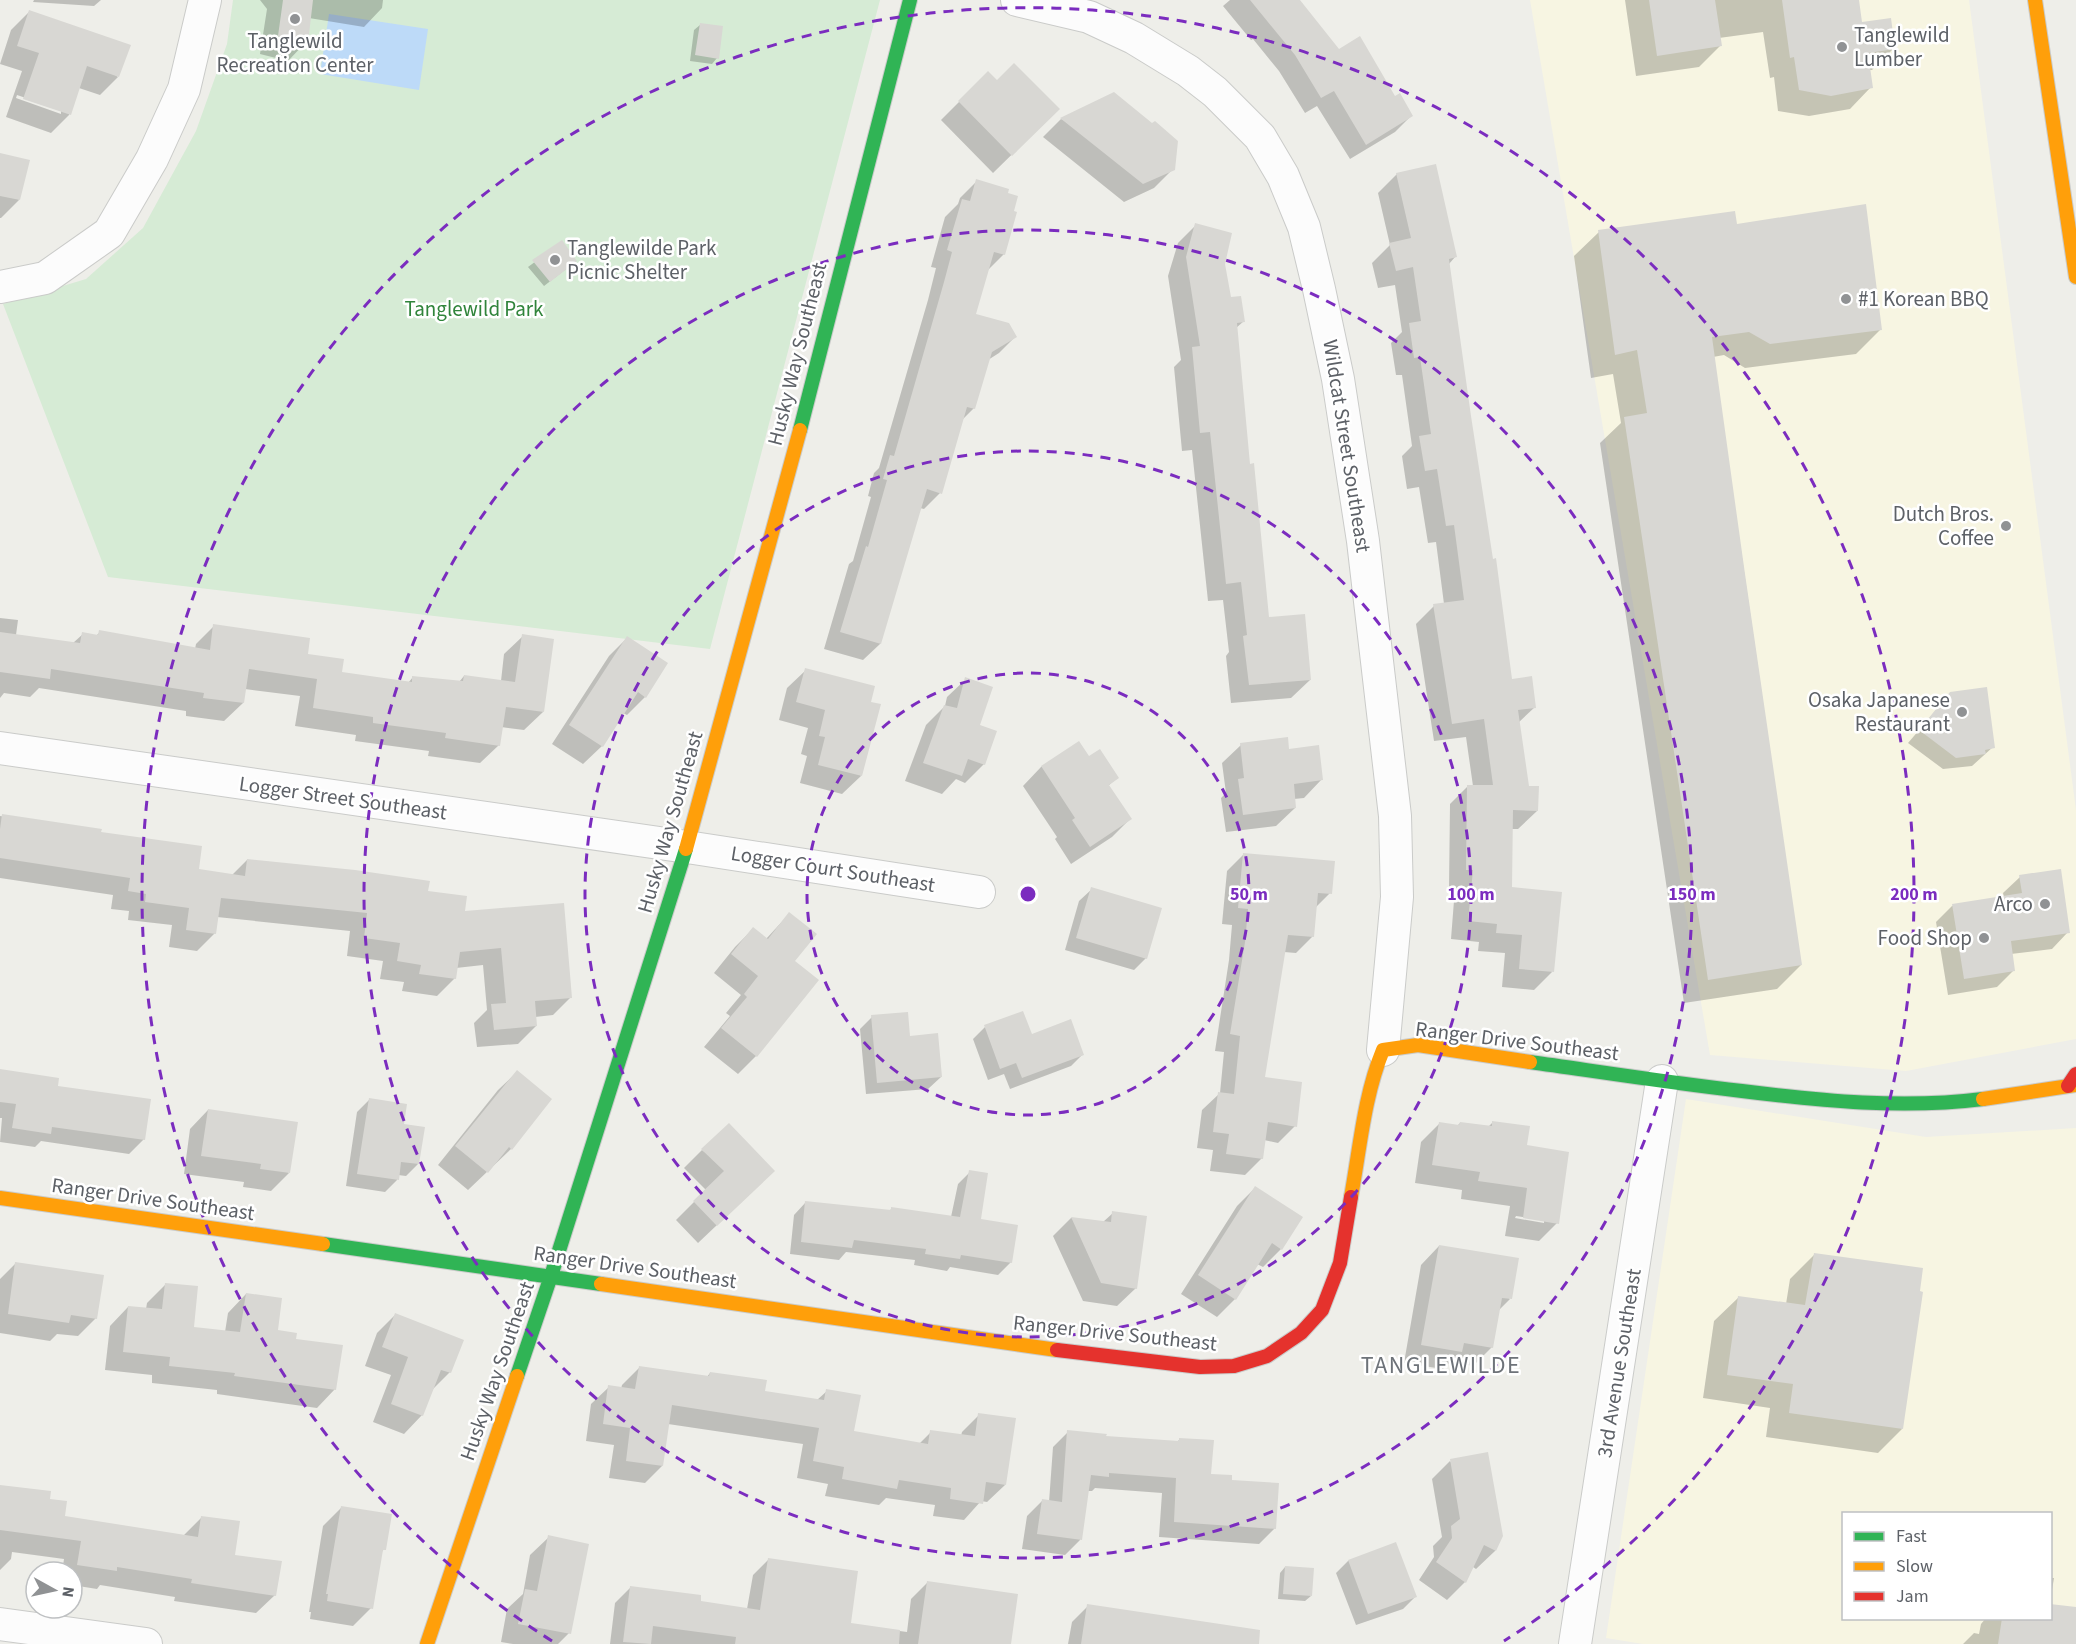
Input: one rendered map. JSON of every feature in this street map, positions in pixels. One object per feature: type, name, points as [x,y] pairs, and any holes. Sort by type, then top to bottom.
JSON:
[{"type":"street","points":[[0,288],[45,278],[109,233],[152,159],[184,89],[205,0]]},
{"type":"street","name":"Husky Way Southeast","points":[[427,1644],[551,1276],[687,847],[774,530],[910,0]]},
{"type":"street","name":"Wildcat Street Southeast","points":[[1017,0],[1089,17],[1134,38],[1188,71],[1215,92],[1260,137],[1283,176],[1304,227],[1322,301],[1363,541],[1395,816],[1398,897],[1383,1050]]},
{"type":"street","points":[[2034,0],[2076,277]]},
{"type":"street","name":"Logger Street Southeast","points":[[0,748],[687,847]]},
{"type":"street","name":"Logger Court Southeast","points":[[687,847],[979,892]]},
{"type":"street","name":"Ranger Drive Southeast","points":[[0,1198],[1116,1358],[1223,1367],[1248,1363],[1279,1350],[1302,1333],[1321,1312],[1332,1288],[1346,1238],[1370,1091],[1383,1050],[1418,1046],[1662,1081],[1825,1101],[1874,1104],[1922,1104],[2000,1097],[2073,1082]]},
{"type":"street","name":"3rd Avenue Southeast","points":[[1575,1644],[1662,1081]]},
{"type":"street","points":[[0,1624],[146,1644]]},
{"type":"shaded area","points":[[1530,0],[1969,0],[2076,810],[2076,1039],[1906,1071],[1710,1055]]},
{"type":"shaded area","points":[[1686,1099],[1926,1137],[2076,1128],[2076,1644],[1643,1644],[1606,1638]]},
{"type":"green space","name":"Tanglewild Park","points":[[233,0],[880,0],[710,649],[108,577],[3,304],[86,279],[143,228],[196,131],[227,44]]},
{"type":"water","points":[[329,14],[428,29],[419,90],[320,74]]},
{"type":"building","name":"Tanglewild Recreation Center","points":[[283,0],[313,0],[308,43],[278,36]]},
{"type":"building","points":[[1250,0],[1300,0],[1339,49],[1360,36],[1395,96],[1400,93],[1413,116],[1366,145],[1334,91],[1321,98],[1295,55]]},
{"type":"building","points":[[1649,0],[1715,0],[1722,46],[1657,56]]},
{"type":"building","name":"Tanglewild Lumber","points":[[1782,0],[1859,0],[1862,22],[1891,18],[1895,49],[1868,53],[1873,88],[1831,96],[1799,90],[1794,57],[1790,58]]},
{"type":"building","points":[[29,10],[131,45],[119,77],[87,66],[71,115],[23,99],[39,53],[17,46]]},
{"type":"building","points":[[700,23],[723,26],[719,59],[695,55]]},
{"type":"building","points":[[1014,63],[1060,109],[1012,156],[958,101],[988,71],[997,80]]},
{"type":"building","points":[[1114,92],[1152,123],[1155,121],[1178,141],[1175,170],[1143,184],[1060,118]]},
{"type":"building","points":[[0,153],[30,160],[20,200],[0,196]]},
{"type":"building","points":[[1436,164],[1457,257],[1449,259],[1493,559],[1496,558],[1512,679],[1532,676],[1536,708],[1518,710],[1529,786],[1539,786],[1538,811],[1513,810],[1512,887],[1562,892],[1554,972],[1519,969],[1522,935],[1496,933],[1497,924],[1468,921],[1473,870],[1466,870],[1467,785],[1493,785],[1484,719],[1452,724],[1433,604],[1464,600],[1454,525],[1446,526],[1437,469],[1425,471],[1419,436],[1431,434],[1420,357],[1414,358],[1409,323],[1421,321],[1413,267],[1396,271],[1389,243],[1411,238],[1396,173]]},
{"type":"building","points":[[976,179],[1009,189],[1008,193],[1018,196],[1014,211],[1017,212],[1005,255],[994,252],[976,314],[1009,323],[1017,337],[992,352],[975,409],[967,407],[942,494],[927,489],[881,644],[840,632],[866,546],[868,547],[887,480],[883,479],[890,455],[894,456],[944,282],[952,252],[947,250],[962,199],[970,201]]},
{"type":"building","points":[[1866,204],[1882,330],[1770,344],[1749,332],[1712,337],[1802,965],[1708,980],[1624,417],[1647,413],[1637,350],[1615,355],[1598,230],[1735,211],[1737,224]]},
{"type":"building","points":[[1195,223],[1232,233],[1225,264],[1231,297],[1241,296],[1245,322],[1237,323],[1250,464],[1254,463],[1269,617],[1305,614],[1311,680],[1249,685],[1243,636],[1247,635],[1241,582],[1226,584],[1210,432],[1200,433],[1192,347],[1200,346],[1186,257]]},
{"type":"building","name":"Tanglewilde Park Picnic Shelter","points":[[562,240],[577,261],[550,282],[532,260]]},
{"type":"building","points":[[213,624],[310,638],[308,654],[344,659],[342,672],[412,682],[412,676],[463,681],[464,675],[515,682],[522,634],[554,639],[544,712],[506,707],[500,746],[445,738],[446,733],[373,723],[373,717],[313,708],[317,679],[249,669],[244,703],[203,698],[204,693],[51,669],[50,679],[0,672],[0,632],[80,643],[82,632],[98,635],[99,630],[210,650]]},
{"type":"building","points":[[627,636],[668,663],[646,698],[638,692],[603,747],[569,725]]},
{"type":"building","points":[[805,668],[875,686],[871,702],[881,704],[862,776],[818,765],[825,737],[819,736],[825,710],[796,702]]},
{"type":"building","points":[[965,677],[993,687],[980,725],[997,731],[985,765],[968,759],[962,776],[923,763],[944,705],[957,708]]},
{"type":"building","name":"Osaka Japanese Restaurant","points":[[1987,687],[1995,748],[1985,750],[1986,754],[1956,758],[1919,730],[1950,692]]},
{"type":"building","points":[[1288,737],[1289,749],[1319,745],[1323,780],[1294,784],[1296,808],[1243,815],[1238,779],[1244,778],[1240,743]]},
{"type":"building","points":[[1079,741],[1089,756],[1100,749],[1119,778],[1109,785],[1132,819],[1090,847],[1072,820],[1075,818],[1041,766]]},
{"type":"building","points":[[2,814],[102,829],[101,832],[202,846],[199,869],[245,876],[247,859],[355,870],[430,881],[428,891],[467,896],[465,911],[564,903],[572,998],[535,1001],[537,1026],[494,1030],[491,1004],[506,1003],[501,948],[460,952],[456,979],[419,974],[421,965],[397,961],[400,943],[364,938],[367,913],[221,898],[216,934],[186,930],[189,908],[145,902],[146,894],[128,891],[130,878],[0,858]]},
{"type":"building","points":[[1243,853],[1335,861],[1332,894],[1318,893],[1314,937],[1288,935],[1265,1077],[1302,1082],[1297,1127],[1268,1122],[1263,1159],[1226,1154],[1229,1134],[1213,1132],[1218,1092],[1234,1094],[1240,1036],[1230,1034],[1248,909],[1238,908]]},
{"type":"building","points":[[2061,869],[2070,933],[2011,941],[2015,971],[1964,979],[1952,904],[2022,893],[2019,875]]},
{"type":"building","points":[[1091,887],[1162,908],[1147,959],[1076,938]]},
{"type":"building","points":[[789,912],[817,934],[795,961],[819,980],[757,1057],[721,1028],[747,997],[744,994],[758,976],[731,954],[753,927],[768,939]]},
{"type":"building","points":[[1023,1011],[1032,1034],[1071,1019],[1084,1055],[1022,1078],[1016,1063],[1000,1069],[984,1025]]},
{"type":"building","points":[[908,1012],[910,1036],[938,1033],[942,1077],[877,1083],[871,1015]]},
{"type":"building","points":[[0,1069],[59,1078],[58,1086],[151,1099],[145,1140],[52,1127],[51,1134],[12,1128],[16,1104],[0,1102]]},
{"type":"building","points":[[517,1070],[552,1099],[512,1150],[509,1147],[488,1173],[455,1146]]},
{"type":"building","points":[[369,1098],[407,1104],[404,1124],[425,1127],[419,1164],[401,1162],[399,1180],[357,1174]]},
{"type":"building","points":[[208,1109],[298,1122],[290,1173],[260,1169],[261,1164],[201,1156]]},
{"type":"building","points":[[1492,1121],[1530,1126],[1527,1145],[1569,1152],[1559,1224],[1523,1218],[1527,1188],[1478,1181],[1480,1172],[1432,1165],[1439,1122],[1492,1126]]},
{"type":"building","points":[[729,1123],[775,1171],[717,1226],[693,1201],[724,1171],[701,1149]]},
{"type":"building","points":[[969,1170],[988,1173],[981,1219],[1018,1225],[1012,1263],[961,1255],[960,1259],[925,1254],[926,1249],[854,1240],[852,1248],[801,1242],[805,1201],[891,1210],[891,1207],[960,1217]]},
{"type":"building","points":[[1255,1186],[1303,1217],[1282,1250],[1272,1243],[1236,1300],[1198,1275]]},
{"type":"building","points":[[1112,1211],[1147,1216],[1137,1289],[1101,1283],[1071,1217],[1111,1222]]},
{"type":"building","points":[[1439,1245],[1519,1258],[1512,1299],[1502,1298],[1493,1348],[1464,1343],[1462,1352],[1421,1345]]},
{"type":"building","points":[[1814,1253],[1923,1268],[1920,1291],[1923,1292],[1903,1429],[1789,1413],[1793,1384],[1727,1375],[1738,1296],[1805,1305]]},
{"type":"building","points":[[15,1262],[104,1275],[97,1319],[71,1315],[69,1323],[8,1314]]},
{"type":"building","points":[[165,1283],[198,1286],[194,1327],[240,1332],[246,1293],[282,1298],[278,1330],[297,1333],[296,1339],[343,1345],[336,1390],[234,1376],[235,1373],[169,1366],[170,1357],[123,1352],[128,1306],[162,1309]]},
{"type":"building","points":[[395,1313],[464,1340],[451,1373],[441,1370],[423,1416],[391,1404],[408,1357],[382,1347]]},
{"type":"building","points":[[639,1366],[709,1376],[710,1372],[767,1380],[765,1391],[824,1400],[826,1389],[861,1395],[854,1431],[928,1444],[930,1430],[975,1436],[978,1413],[1016,1418],[1006,1485],[986,1482],[983,1504],[950,1499],[951,1488],[899,1480],[897,1489],[842,1479],[844,1467],[813,1461],[819,1428],[672,1405],[663,1466],[626,1461],[630,1428],[603,1424],[608,1385],[635,1389]]},
{"type":"building","points":[[1067,1430],[1107,1434],[1106,1436],[1179,1441],[1179,1438],[1214,1440],[1211,1474],[1232,1475],[1232,1480],[1279,1483],[1276,1529],[1174,1522],[1176,1478],[1109,1473],[1109,1477],[1091,1475],[1082,1540],[1037,1534],[1042,1499],[1062,1502]]},
{"type":"building","points":[[1488,1452],[1503,1536],[1496,1551],[1484,1545],[1466,1583],[1436,1562],[1452,1538],[1451,1526],[1460,1519],[1450,1459]]},
{"type":"building","points":[[0,1485],[51,1491],[50,1499],[67,1501],[65,1516],[198,1537],[201,1516],[240,1521],[235,1555],[282,1561],[276,1596],[191,1583],[192,1579],[117,1567],[117,1571],[84,1566],[84,1560],[78,1560],[81,1541],[0,1530]]},
{"type":"building","points":[[341,1506],[392,1514],[373,1609],[327,1601],[328,1594],[326,1594]]},
{"type":"building","points":[[548,1535],[589,1544],[571,1634],[518,1624],[525,1589],[537,1591]]},
{"type":"building","points":[[1396,1542],[1417,1597],[1368,1614],[1348,1560]]},
{"type":"building","points":[[768,1558],[858,1571],[851,1623],[900,1630],[899,1644],[735,1644],[736,1637],[653,1626],[651,1644],[623,1642],[630,1586],[701,1595],[701,1601],[760,1610]]},
{"type":"building","points":[[1285,1566],[1314,1568],[1312,1596],[1283,1594]]},
{"type":"building","points":[[927,1581],[1018,1594],[1011,1644],[918,1644]]},
{"type":"building","points":[[1087,1604],[1260,1630],[1259,1644],[1081,1644]]},
{"type":"building","points":[[2052,1604],[2076,1607],[2076,1644],[1998,1644],[2002,1620],[2052,1620]]},
{"type":"traffic: fast","points":[[800,430],[910,0]]},
{"type":"traffic: fast","points":[[517,1376],[551,1276],[686,849]]},
{"type":"traffic: fast","points":[[1530,1062],[1832,1101],[1893,1104],[1983,1099]]},
{"type":"traffic: fast","points":[[323,1244],[601,1284]]},
{"type":"traffic: slow","points":[[2035,0],[2076,277]]},
{"type":"traffic: slow","points":[[686,849],[800,430]]},
{"type":"traffic: slow","points":[[1351,1197],[1371,1085],[1383,1050],[1418,1045],[1530,1062]]},
{"type":"traffic: slow","points":[[1983,1099],[2076,1085]]},
{"type":"traffic: slow","points":[[0,1198],[323,1244]]},
{"type":"traffic: slow","points":[[601,1284],[1057,1350]]},
{"type":"traffic: slow","points":[[427,1644],[517,1376]]},
{"type":"traffic: jam","points":[[2068,1086],[2076,1074]]},
{"type":"traffic: jam","points":[[1057,1350],[1200,1367],[1234,1366],[1267,1356],[1301,1333],[1322,1310],[1340,1263],[1351,1197]]},
{"type":"place","name":"Tanglewild Recreation Center","points":[[295,19]]},
{"type":"place","name":"Tanglewild Lumber","points":[[1842,47]]},
{"type":"place","name":"Tanglewilde Park Picnic Shelter","points":[[555,260]]},
{"type":"place","name":"#1 Korean BBQ","points":[[1846,299]]},
{"type":"place","name":"Dutch Bros. Coffee","points":[[2006,526]]},
{"type":"place","name":"Osaka Japanese Restaurant","points":[[1962,712]]},
{"type":"place","name":"Arco","points":[[2045,904]]},
{"type":"place","name":"Food Shop","points":[[1984,938]]},
{"type":"district","name":"TANGLEWILDE","points":[[1441,1365]]}]
